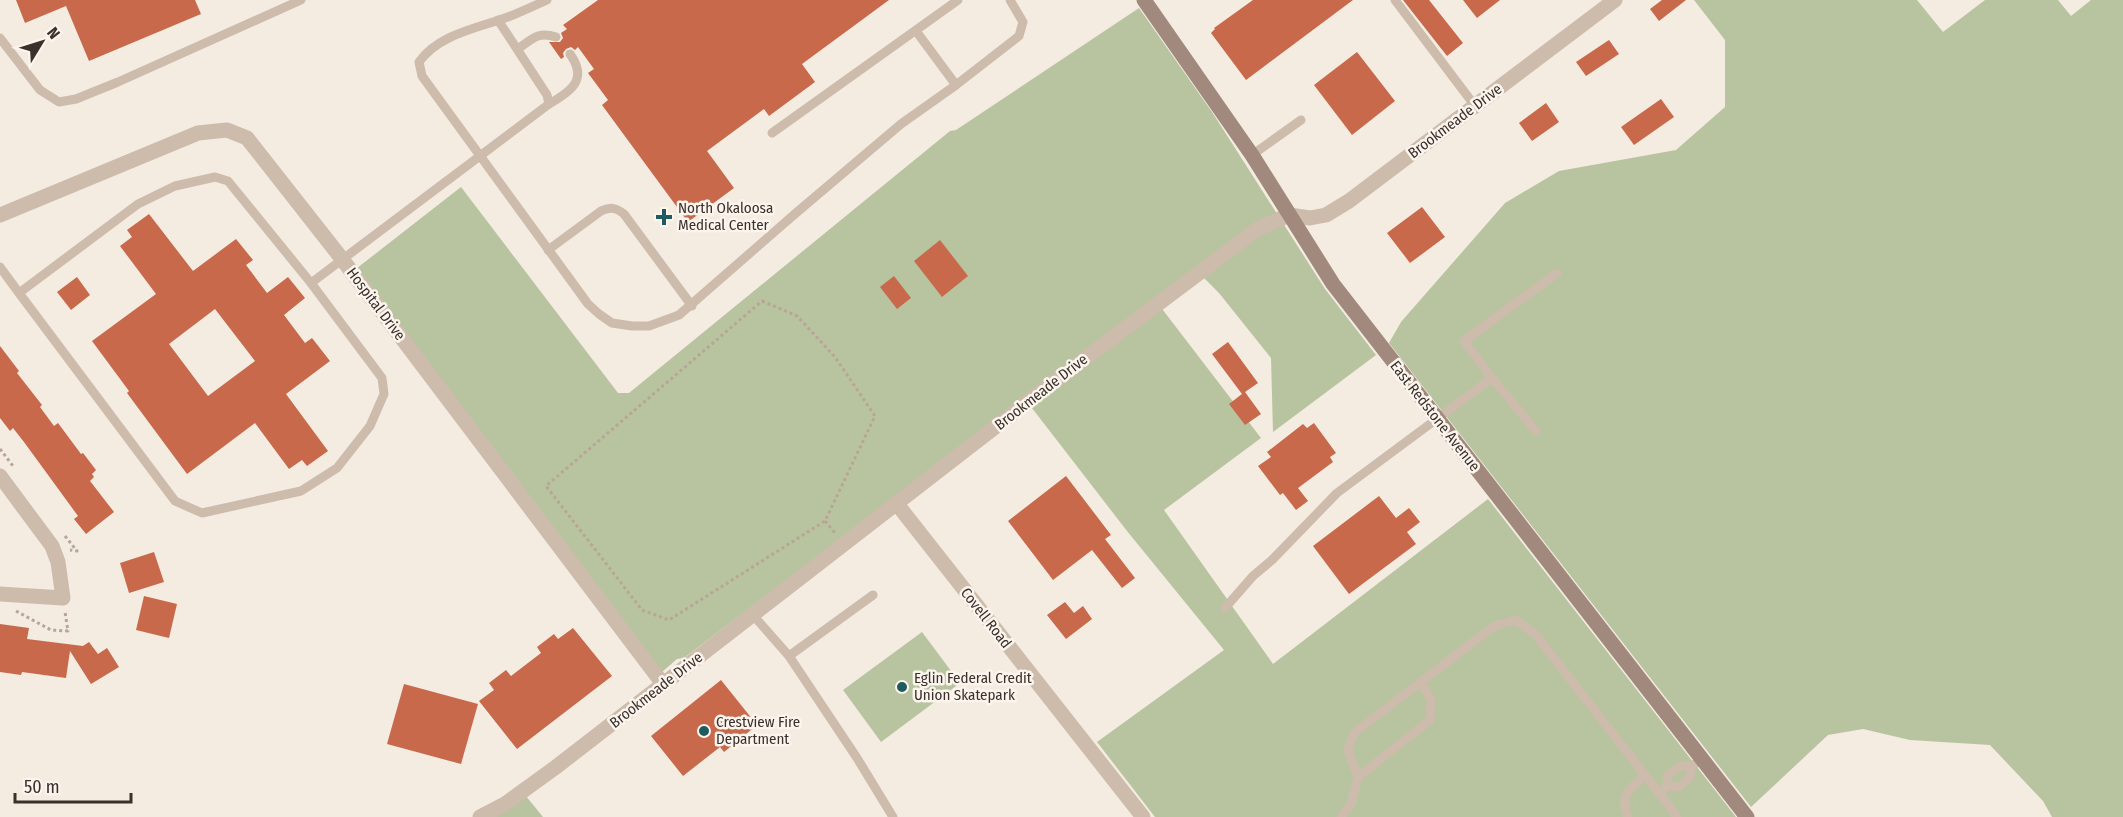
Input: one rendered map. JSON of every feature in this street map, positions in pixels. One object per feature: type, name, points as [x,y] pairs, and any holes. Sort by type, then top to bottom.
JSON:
[{"type":"street","name":"East Redstone Avenue","points":[[1144,0],[1252,155],[1333,284],[1697,763],[1747,817]]},
{"type":"street","name":"Brookmeade Drive","points":[[480,817],[514,798],[1030,400],[1259,228],[1289,215],[1310,218],[1326,215],[1349,201],[1615,0]]},
{"type":"street","name":"Hospital Drive","points":[[0,215],[198,133],[227,130],[247,138],[342,259],[663,684]]},
{"type":"street","points":[[0,476],[52,546],[58,562],[63,598],[0,594]]},
{"type":"street","name":"Covell Road","points":[[897,504],[1143,817]]},
{"type":"lane","points":[[0,38],[40,90],[58,102],[76,99],[118,82],[301,0]]},
{"type":"lane","points":[[547,0],[456,34],[436,45],[425,53],[419,62],[422,76],[588,304],[599,315],[612,322],[649,326],[672,318],[692,306],[892,131],[1019,36],[1023,22],[1010,0]]},
{"type":"lane","points":[[772,132],[958,0]]},
{"type":"lane","points":[[1395,0],[1475,106]]},
{"type":"lane","points":[[498,20],[547,95],[549,104]]},
{"type":"lane","points":[[916,31],[956,85]]},
{"type":"lane","points":[[518,49],[537,36],[547,34],[556,37]]},
{"type":"lane","points":[[311,284],[480,155],[549,104],[568,94],[577,76],[577,63],[570,54]]},
{"type":"lane","points":[[1252,155],[1301,120]]},
{"type":"lane","points":[[0,267],[19,293],[175,501],[202,513],[301,491],[337,468],[370,426],[384,394],[382,378],[311,284],[228,181],[215,177],[175,186],[138,204],[19,293]]},
{"type":"lane","points":[[548,250],[601,211],[610,207],[617,209],[624,214],[692,306]]},
{"type":"lane","points":[[1536,431],[1464,341],[1557,273]]},
{"type":"lane","points":[[1225,608],[1253,576],[1272,560],[1337,493],[1492,378]]},
{"type":"lane","points":[[789,657],[873,595]]},
{"type":"lane","points":[[753,615],[789,657],[857,758],[893,817]]},
{"type":"lane","points":[[1341,817],[1351,804],[1358,777],[1348,750],[1354,733],[1494,626],[1516,620],[1536,635],[1659,793],[1671,815]]},
{"type":"lane","points":[[1358,777],[1430,720],[1431,700],[1421,682]]},
{"type":"lane","points":[[1659,793],[1667,786],[1668,775],[1680,766],[1697,763]]},
{"type":"lane","points":[[1667,786],[1679,787],[1690,777],[1697,763]]},
{"type":"lane","points":[[1628,817],[1624,807],[1625,794],[1645,776]]},
{"type":"path","points":[[762,301],[796,316],[835,357],[875,416],[825,520],[669,620],[642,610],[546,486],[762,301]]},
{"type":"path","points":[[9,609],[51,630],[69,631],[63,598]]},
{"type":"green space","points":[[1694,0],[1917,0],[1943,32],[1985,0],[2058,0],[2071,16],[2091,0],[2123,0],[2123,817],[2052,817],[2043,801],[1990,745],[1910,740],[1863,729],[1828,735],[1751,807],[1389,343],[1401,322],[1505,203],[1559,171],[1676,150],[1725,107],[1725,40]]},
{"type":"green space","points":[[1139,8],[1212,112],[1325,289],[1376,355],[1273,432],[1271,358],[1219,293],[1196,270],[1156,301],[1261,438],[1164,510],[1273,664],[1488,499],[1736,817],[1155,817],[1097,742],[1224,650],[1127,531],[1025,399],[684,658],[677,659],[662,672],[352,272],[461,187],[618,393],[629,393],[950,131],[956,130]]},
{"type":"green space","name":"Eglin Federal Credit Union Skatepark","points":[[922,632],[960,683],[881,742],[843,690]]},
{"type":"green space","points":[[521,790],[543,817],[478,817]]},
{"type":"building","points":[[16,0],[195,0],[201,14],[89,61],[66,6],[25,23]]},
{"type":"building","points":[[598,0],[889,0],[802,64],[815,82],[769,116],[764,109],[707,151],[734,188],[688,222],[602,105],[608,100],[588,73],[594,69],[578,47],[575,50],[571,47],[566,49],[561,59],[549,42],[560,42],[563,38],[561,33],[567,29],[563,25]]},
{"type":"building","points":[[1253,0],[1353,0],[1246,80],[1211,33],[1214,28]]},
{"type":"building","points":[[1403,0],[1429,0],[1463,43],[1447,56]]},
{"type":"building","points":[[1463,0],[1500,0],[1477,18]]},
{"type":"building","points":[[1662,0],[1686,0],[1659,21],[1650,9]]},
{"type":"building","points":[[1609,40],[1619,54],[1586,76],[1576,62]]},
{"type":"building","points":[[1357,52],[1395,101],[1352,135],[1314,85]]},
{"type":"building","points":[[1661,99],[1674,117],[1634,145],[1621,127]]},
{"type":"building","points":[[1546,103],[1559,122],[1532,141],[1519,123]]},
{"type":"building","points":[[1422,207],[1445,237],[1410,263],[1387,233]]},
{"type":"building","points":[[149,214],[193,271],[236,239],[253,260],[246,265],[267,293],[288,277],[305,298],[284,315],[305,343],[312,338],[330,361],[286,394],[328,451],[307,466],[302,460],[289,469],[255,423],[187,474],[92,341],[156,294],[120,246],[132,237],[127,230]],"holes":[[[215,309],[255,361],[208,396],[169,344]]]},
{"type":"building","points":[[940,240],[968,276],[942,297],[914,261]]},
{"type":"building","points":[[894,276],[911,298],[897,309],[880,287]]},
{"type":"building","points":[[77,277],[90,295],[71,310],[57,292]]},
{"type":"building","points":[[1228,342],[1258,383],[1245,392],[1261,414],[1245,425],[1229,404],[1242,394],[1212,354]]},
{"type":"building","points":[[0,346],[19,371],[17,373],[42,405],[40,407],[54,426],[58,423],[96,470],[90,481],[114,512],[86,534],[74,519],[78,516],[24,442],[13,428],[10,431],[0,418]]},
{"type":"building","points":[[1314,423],[1336,453],[1330,457],[1333,462],[1298,488],[1308,501],[1296,510],[1283,493],[1280,495],[1258,466],[1271,457],[1267,452],[1303,424],[1307,428]]},
{"type":"building","points":[[1066,476],[1111,535],[1105,539],[1135,578],[1122,588],[1092,550],[1053,580],[1008,521]]},
{"type":"building","points":[[1379,496],[1396,518],[1409,508],[1420,522],[1407,532],[1416,544],[1349,594],[1313,546]]},
{"type":"building","points":[[154,552],[164,582],[129,593],[120,563]]},
{"type":"building","points":[[144,596],[177,604],[169,638],[136,630]]},
{"type":"building","points":[[1065,602],[1074,613],[1083,606],[1092,619],[1066,639],[1047,615]]},
{"type":"building","points":[[0,624],[29,628],[27,639],[83,646],[89,642],[98,654],[107,648],[119,667],[91,684],[70,651],[66,678],[22,672],[21,675],[0,672]]},
{"type":"building","points":[[573,628],[612,676],[517,749],[479,701],[494,690],[489,683],[506,670],[511,676],[541,653],[537,647],[554,634],[558,639]]},
{"type":"building","name":"Crestview Fire Department","points":[[721,680],[757,725],[724,752],[720,747],[683,776],[651,736]]},
{"type":"building","points":[[404,684],[478,704],[461,764],[387,744]]},
{"type":"place","name":"North Okaloosa Medical Center","points":[[664,217]]},
{"type":"place","name":"Eglin Federal Credit Union Skatepark","points":[[902,687]]},
{"type":"place","name":"Crestview Fire Department","points":[[704,731]]}]
